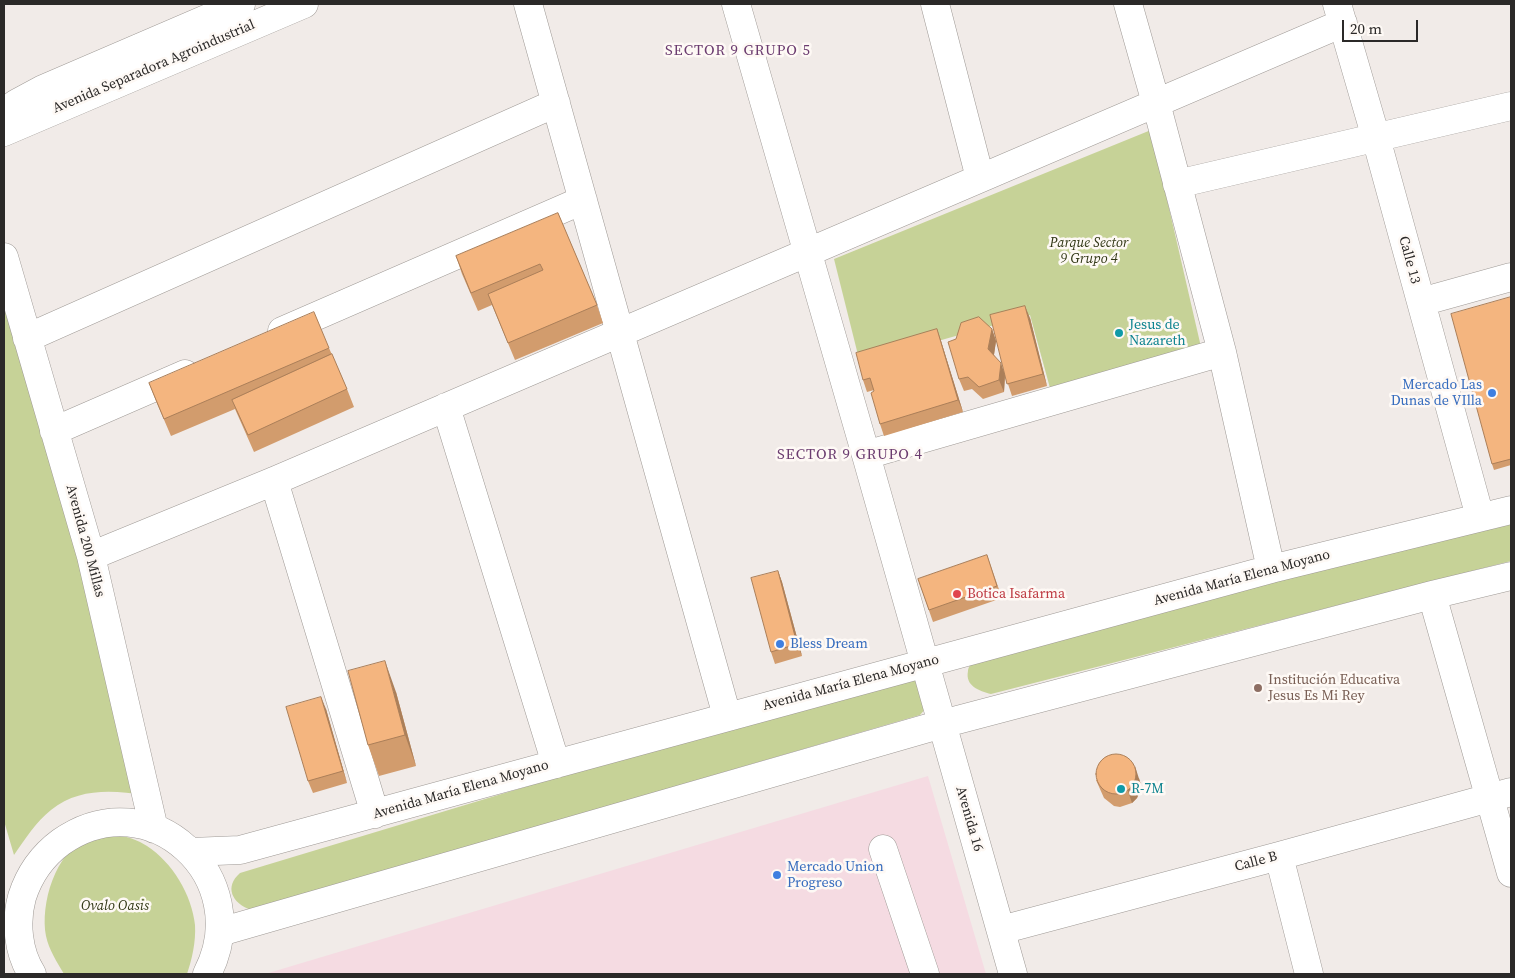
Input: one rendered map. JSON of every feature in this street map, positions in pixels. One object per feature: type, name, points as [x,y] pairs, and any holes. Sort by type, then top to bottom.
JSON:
[{"type":"street","name":"Avenida Separadora Agroindustrial","points":[[4,112],[43,89],[241,4]]},
{"type":"street","name":"Avenida Separadora Agroindustrial","points":[[4,132],[304,4]]},
{"type":"street","points":[[528,4],[727,716]]},
{"type":"street","name":"Avenida 16","points":[[736,4],[1014,974]]},
{"type":"street","points":[[935,4],[980,178]]},
{"type":"street","points":[[1128,4],[1222,352],[1271,569]]},
{"type":"street","points":[[91,556],[274,481],[1156,103],[1340,13]]},
{"type":"street","name":"Calle 13","points":[[1340,13],[1480,517]]},
{"type":"street","points":[[27,338],[556,103]]},
{"type":"street","points":[[1177,184],[1511,106]]},
{"type":"street","points":[[264,339],[583,200]]},
{"type":"street","name":"Avenida 200 Millas","points":[[4,257],[91,556],[154,829]]},
{"type":"street","points":[[1421,302],[1511,277]]},
{"type":"street","points":[[866,455],[1222,352]]},
{"type":"street","points":[[54,431],[209,363]]},
{"type":"street","points":[[446,407],[556,764]]},
{"type":"street","points":[[274,481],[375,814]]},
{"type":"street","name":"Avenida María Elena Moyano","points":[[191,852],[240,850],[1271,569],[1511,510]]},
{"type":"street","points":[[220,932],[942,724],[1511,576]]},
{"type":"street","points":[[1432,595],[1500,795],[1511,873]]},
{"type":"street","name":"Calle B","points":[[1001,930],[1500,795]]},
{"type":"street","points":[[21,949],[18,927],[20,906],[26,884],[37,865],[52,849],[70,836],[90,827],[111,823],[133,824],[154,829],[174,838],[191,852],[205,869],[214,888],[220,910],[220,932],[216,953],[207,974]]},
{"type":"street","points":[[884,850],[925,974]]},
{"type":"street","points":[[1279,856],[1309,974]]},
{"type":"street","points":[[4,888],[21,949],[32,974]]},
{"type":"shaded area","name":"Mercado Union Progreso","points":[[928,776],[986,974],[265,974]]},
{"type":"green space","name":"Parque Sector 9 Grupo 4","points":[[1151,130],[1201,347],[1050,388],[1030,315],[860,363],[834,259]]},
{"type":"green space","points":[[4,304],[82,570],[144,795],[96,792],[84,794],[61,803],[40,820],[14,855],[4,821]]},
{"type":"green space","points":[[1511,522],[1511,561],[991,694],[974,687],[969,680],[968,671],[970,666],[974,660],[983,654]]},
{"type":"green space","points":[[920,678],[926,708],[920,715],[251,910],[239,903],[232,894],[232,884],[240,873],[644,751]]},
{"type":"green space","name":"Ovalo Oasis","points":[[118,835],[140,842],[156,853],[172,870],[185,891],[190,902],[195,925],[193,950],[187,974],[64,974],[49,946],[46,936],[45,909],[52,880],[59,867],[76,845],[88,839]]},
{"type":"building","points":[[558,213],[597,305],[508,343],[488,294],[543,270],[540,264],[471,293],[456,256]]},
{"type":"building","name":"Mercado Las Dunas de VIlla","points":[[1511,297],[1511,459],[1492,464],[1451,314]]},
{"type":"building","points":[[1025,306],[1043,374],[1007,384],[990,315]]},
{"type":"building","points":[[314,312],[329,348],[164,419],[149,383]]},
{"type":"building","points":[[979,317],[992,329],[988,349],[1001,363],[999,380],[979,387],[968,377],[959,379],[948,342],[956,339],[961,323]]},
{"type":"building","points":[[937,329],[958,400],[880,424],[871,393],[874,391],[870,378],[863,380],[856,353]]},
{"type":"building","points":[[332,354],[347,389],[248,435],[232,400]]},
{"type":"building","points":[[987,555],[997,586],[929,610],[918,579]]},
{"type":"building","points":[[778,571],[797,644],[771,652],[751,578]]},
{"type":"building","points":[[385,661],[405,735],[368,745],[348,671]]},
{"type":"building","points":[[321,697],[343,771],[308,781],[286,707]]},
{"type":"building","points":[[1120,754],[1127,757],[1133,763],[1136,774],[1135,782],[1127,791],[1120,794],[1112,794],[1105,791],[1097,782],[1096,770],[1099,763],[1108,755]]},
{"type":"place","name":"Jesus de Nazareth","points":[[1119,333]]},
{"type":"place","name":"Mercado Las Dunas de VIlla","points":[[1492,393]]},
{"type":"place","name":"Botica Isafarma","points":[[957,594]]},
{"type":"place","name":"Bless Dream","points":[[780,644]]},
{"type":"place","name":"Institución Educativa Jesus Es Mi Rey","points":[[1258,688]]},
{"type":"place","name":"R-7M","points":[[1121,789]]},
{"type":"place","name":"Mercado Union Progreso","points":[[777,875]]},
{"type":"district","name":"SECTOR 9 GRUPO 5","points":[[738,51]]},
{"type":"district","name":"SECTOR 9 GRUPO 4","points":[[850,455]]}]
